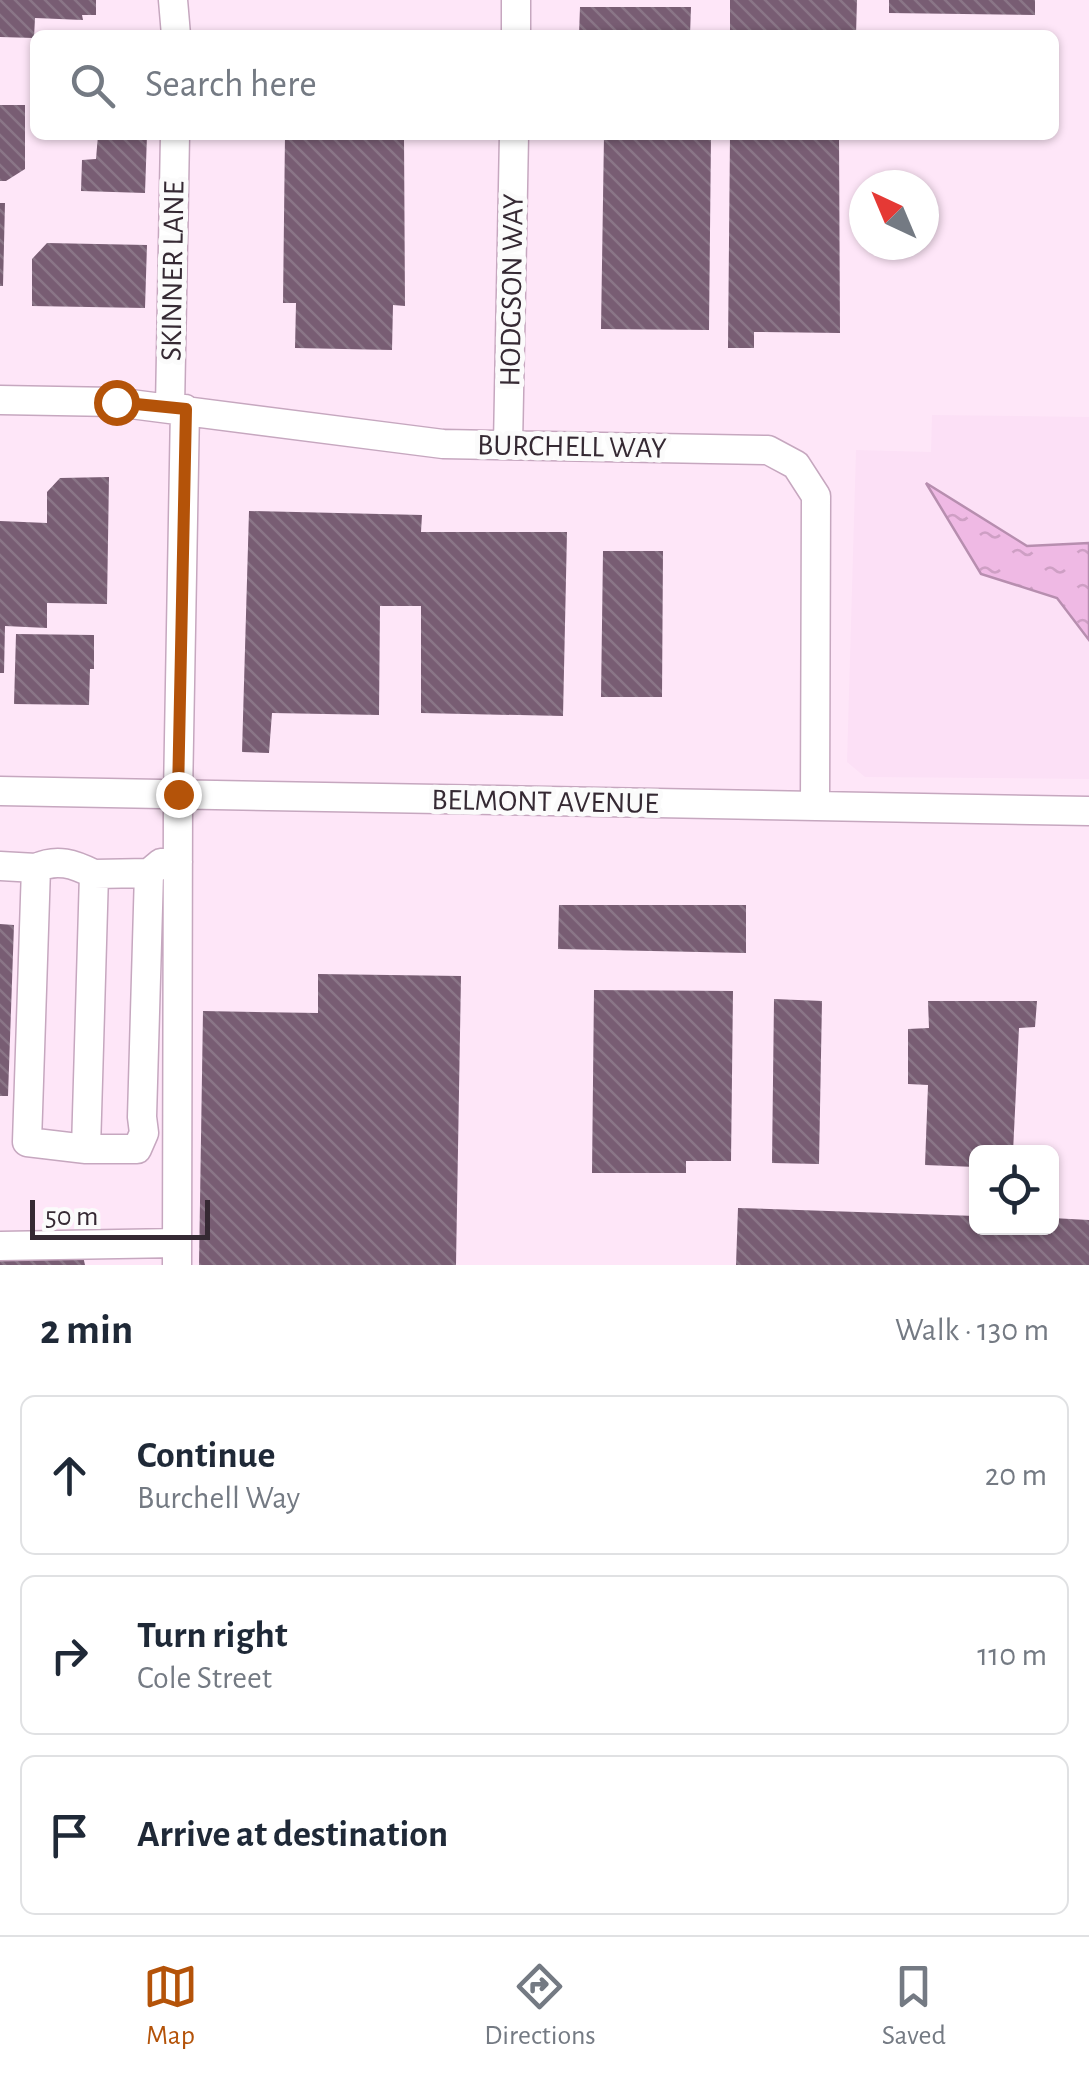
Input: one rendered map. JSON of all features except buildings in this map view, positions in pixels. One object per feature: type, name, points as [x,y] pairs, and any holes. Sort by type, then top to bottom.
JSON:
[{"type":"street","points":[[173,0],[176,30]]},
{"type":"street","points":[[516,0],[516,30]]},
{"type":"street","name":"SKINNER LANE","points":[[175,140],[177,1254]]},
{"type":"street","name":"HODGSON WAY","points":[[508,445],[514,140]]},
{"type":"street","name":"BURCHELL WAY","points":[[0,400],[116,402],[442,444],[768,450],[796,465],[816,496],[815,806]]},
{"type":"street","name":"BELMONT AVENUE","points":[[0,791],[1089,812]]},
{"type":"street","points":[[0,866],[36,868],[50,861],[74,864],[94,874],[149,873],[161,863],[178,862]]},
{"type":"street","points":[[36,868],[13,1142],[86,1149],[137,1149],[144,1132],[149,873]]},
{"type":"street","points":[[86,1149],[94,874]]},
{"type":"street","points":[[0,1246],[177,1254]]},
{"type":"shaded area","points":[[0,0],[1089,0],[1089,1265],[0,1265]]},
{"type":"shaded area","points":[[932,415],[1089,417],[1089,779],[865,777],[847,762],[856,450],[931,452]]},
{"type":"water","points":[[926,483],[1027,546],[1089,543],[1089,640],[1057,598],[981,574]]},
{"type":"route","points":[[116,402],[186,409],[178,794]]}]
